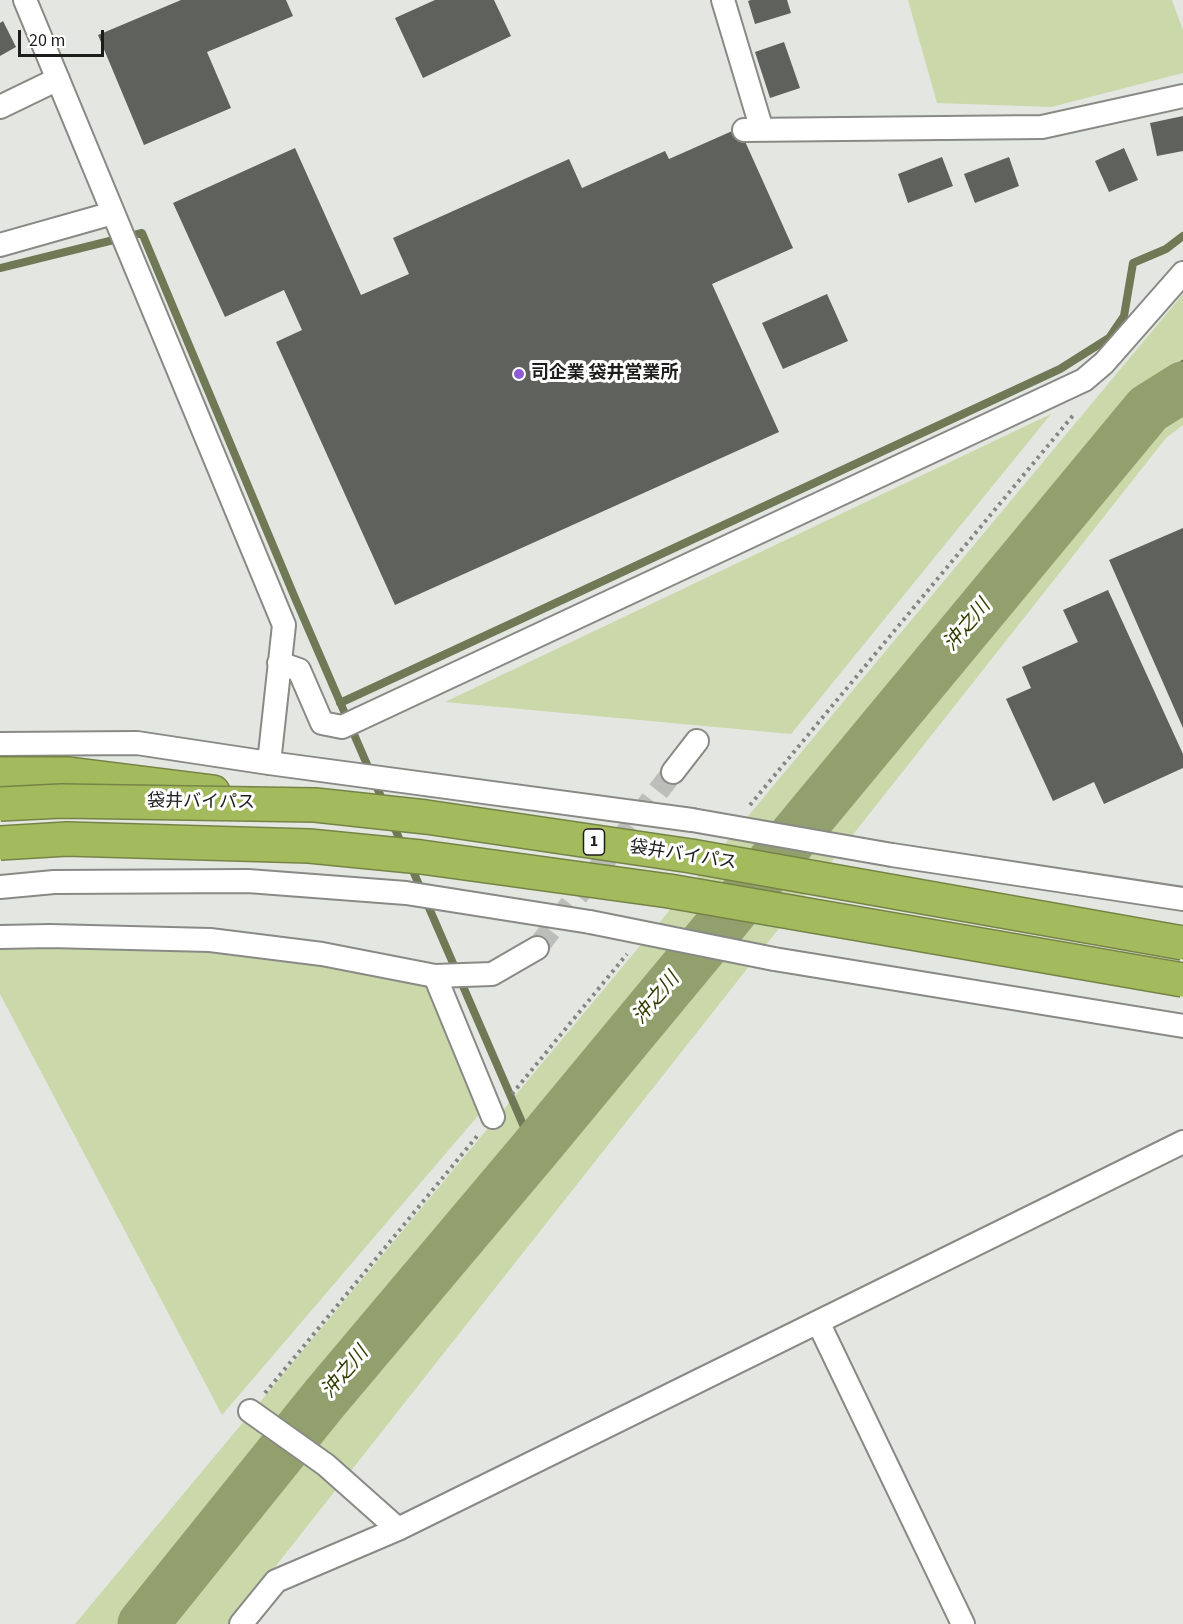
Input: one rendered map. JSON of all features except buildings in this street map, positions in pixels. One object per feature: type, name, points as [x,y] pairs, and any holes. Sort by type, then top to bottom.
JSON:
[{"type":"highway","points":[[0,774],[69,774],[315,805]]},
{"type":"highway","name":"袋井バイパス","points":[[0,804],[61,801],[315,805],[426,817],[691,856],[1183,943]]},
{"type":"highway","name":"袋井バイパス","points":[[0,843],[67,839],[309,846],[421,857],[669,891],[1183,980]]},
{"type":"highway","points":[[0,859],[69,851],[309,846]]},
{"type":"street","points":[[25,0],[284,625],[269,763]]},
{"type":"street","points":[[723,0],[753,130],[1042,127],[1183,96]]},
{"type":"street","points":[[0,107],[58,79]]},
{"type":"street","points":[[0,245],[113,213]]},
{"type":"street","points":[[279,663],[299,670],[322,723],[342,727],[1084,380],[1104,363],[1183,273]]},
{"type":"street","points":[[673,772],[697,741]]},
{"type":"street","points":[[0,744],[137,743],[692,820],[892,855],[1183,899]]},
{"type":"street","points":[[0,887],[54,882],[248,881],[406,893],[590,922],[774,959],[1183,1026]]},
{"type":"street","points":[[0,937],[210,940],[322,954],[435,976],[492,974],[537,948]]},
{"type":"street","points":[[435,976],[493,1117]]},
{"type":"street","points":[[242,1624],[276,1581],[398,1529],[1183,1142]]},
{"type":"street","points":[[818,1322],[963,1624]]},
{"type":"street","points":[[250,1411],[326,1465],[398,1529]]},
{"type":"green space","points":[[908,0],[1172,0],[1183,30],[1183,73],[1051,107],[937,103]]},
{"type":"green space","points":[[1183,294],[1183,425],[1166,438],[230,1624],[75,1624]]},
{"type":"green space","points":[[1051,414],[791,734],[445,702]]},
{"type":"green space","points":[[0,938],[235,943],[420,973],[488,1104],[222,1415],[0,994]]},
{"type":"waterway","points":[[0,268],[142,233],[385,806]]},
{"type":"waterway","points":[[340,703],[1060,369],[1109,338],[1124,316],[1133,263],[1166,249],[1183,236]]},
{"type":"waterway","points":[[1148,409],[1183,364]]},
{"type":"waterway","name":"沖之川","points":[[143,1624],[325,1398],[534,1150],[1148,409],[1183,387]]},
{"type":"waterway","points":[[391,820],[403,847]]},
{"type":"waterway","points":[[410,864],[534,1150]]},
{"type":"tunnel","points":[[537,948],[673,772]]},
{"type":"place","name":"司企業 袋井営業所","points":[[519,374]]}]
